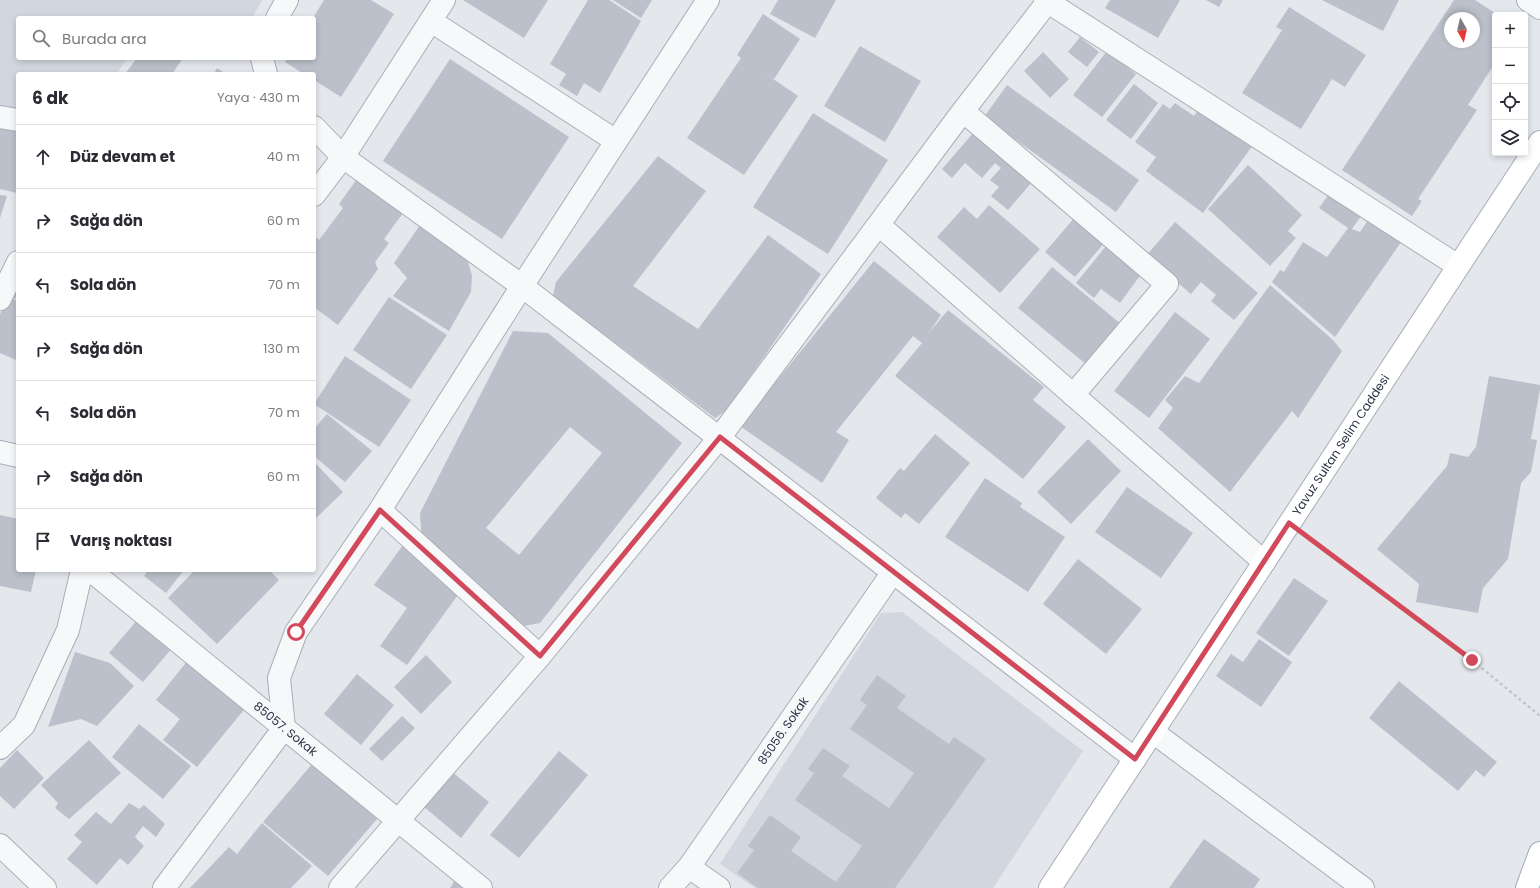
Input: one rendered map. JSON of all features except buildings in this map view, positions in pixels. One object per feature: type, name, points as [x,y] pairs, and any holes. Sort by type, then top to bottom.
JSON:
[{"type":"street","points":[[278,16],[287,0]]},
{"type":"street","points":[[316,192],[343,157],[444,0]]},
{"type":"street","points":[[164,888],[284,728],[278,678],[296,632],[380,510],[522,286],[708,0]]},
{"type":"street","points":[[340,888],[399,822],[540,656],[720,437],[1047,0],[1458,266]]},
{"type":"street","points":[[1528,0],[1540,8]]},
{"type":"street","points":[[431,21],[616,141]]},
{"type":"street","points":[[262,60],[266,72]]},
{"type":"street","points":[[963,111],[1167,284],[1073,395]]},
{"type":"street","points":[[0,117],[16,120]]},
{"type":"street","points":[[316,129],[343,157],[522,286],[720,437],[1135,759]]},
{"type":"street","name":"Yavuz Sultan Selim Caddesi","points":[[1050,888],[1540,142]]},
{"type":"street","points":[[879,225],[1264,562]]},
{"type":"street","points":[[0,299],[16,266]]},
{"type":"street","points":[[0,452],[16,456]]},
{"type":"street","points":[[380,510],[540,656]]},
{"type":"street","points":[[0,748],[24,725],[65,636],[81,572]]},
{"type":"street","name":"85057. Sokak","points":[[92,572],[481,888]]},
{"type":"street","name":"85056. Sokak","points":[[670,888],[689,867],[893,572]]},
{"type":"street","points":[[1153,732],[1362,888]]},
{"type":"street","points":[[0,845],[45,888]]},
{"type":"street","points":[[1527,888],[1540,853]]},
{"type":"street","points":[[689,867],[720,888]]},
{"type":"path","points":[[1289,523],[1472,660],[1540,716]]},
{"type":"shaded area","points":[[0,0],[262,0],[253,16],[16,16],[16,60],[126,60],[118,72],[16,72],[16,112],[0,110]]},
{"type":"shaded area","points":[[902,612],[1083,751],[993,888],[755,888],[720,864],[881,613]]},
{"type":"route","points":[[296,632],[380,510],[540,656],[720,437],[1135,759],[1289,523],[1472,660]]}]
